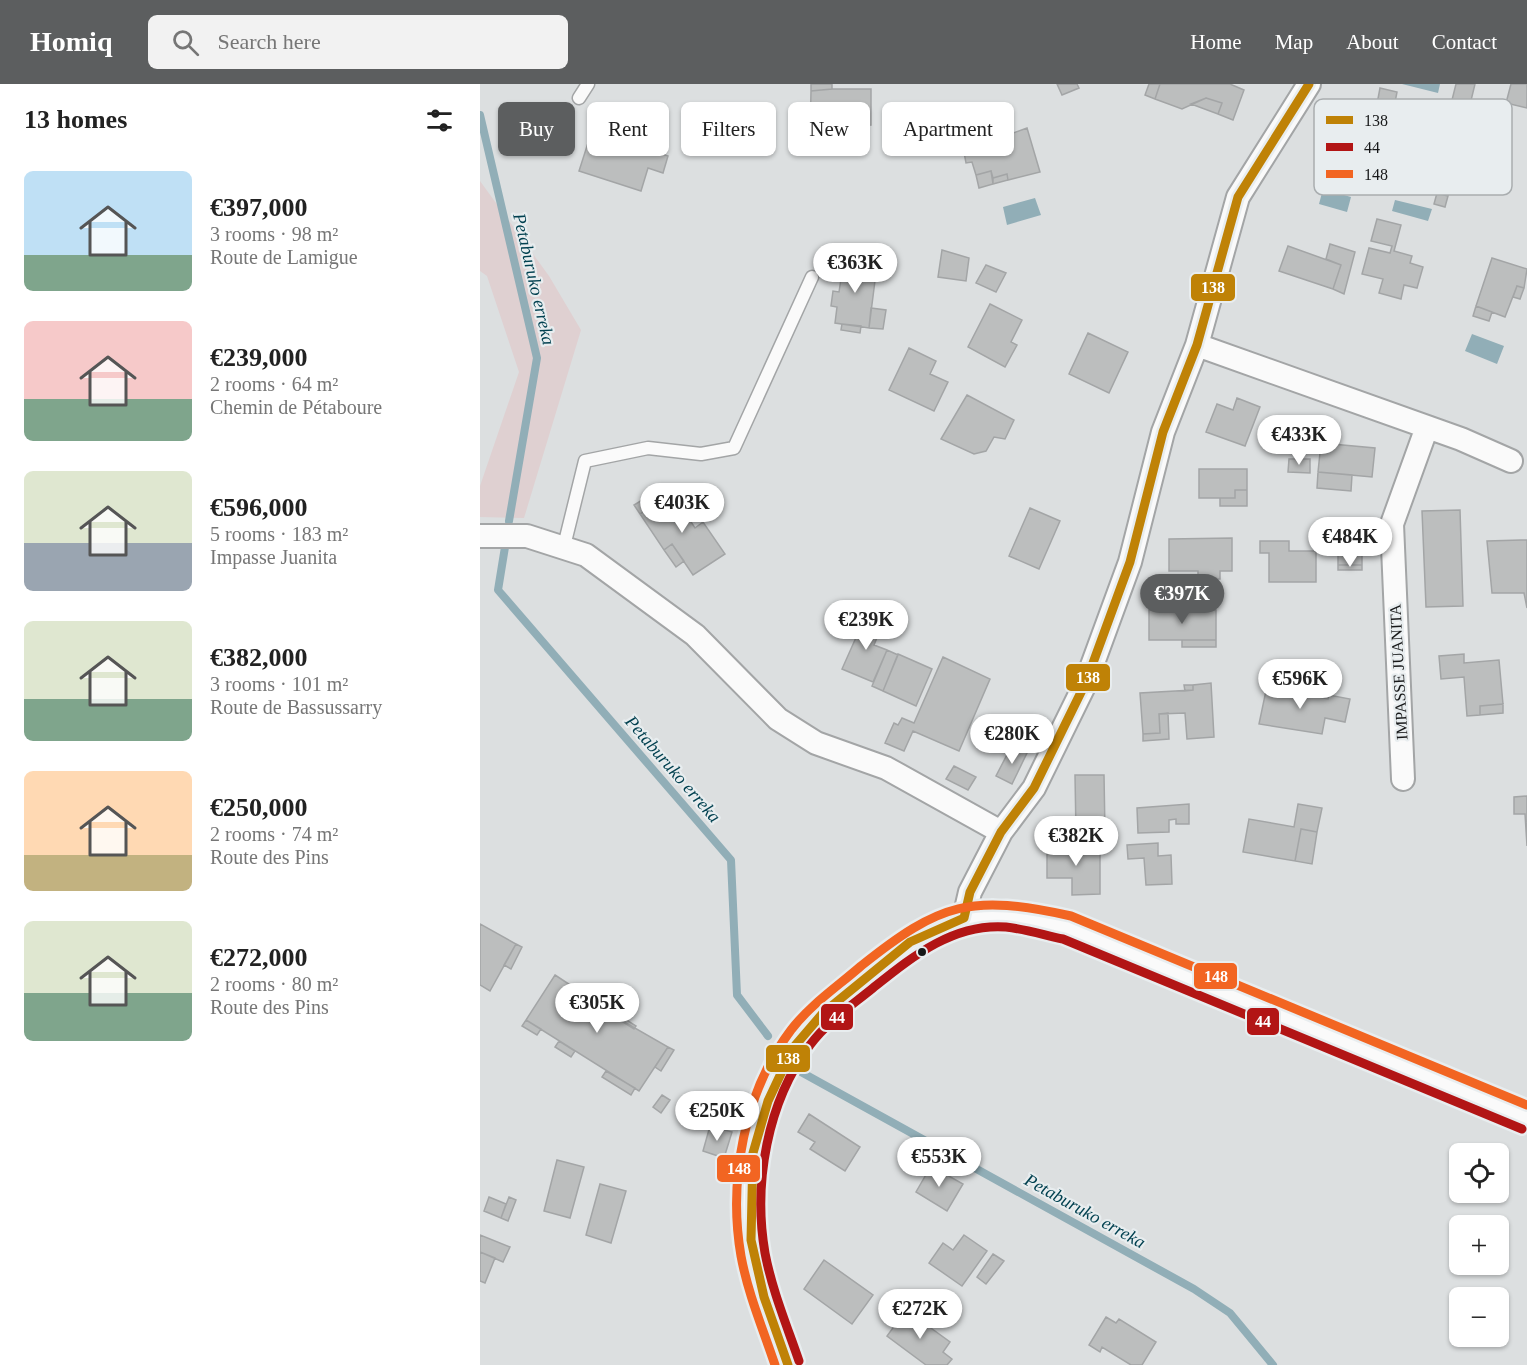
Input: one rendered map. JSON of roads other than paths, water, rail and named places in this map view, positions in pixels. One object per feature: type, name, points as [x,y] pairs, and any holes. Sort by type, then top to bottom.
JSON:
[{"type":"street","points":[[964,918],[970,892],[1001,832],[1034,788],[1086,682],[1130,562],[1162,432],[1197,345],[1238,197],[1309,84]]},
{"type":"street","points":[[1197,345],[1427,427],[1511,461]]},
{"type":"street","name":"IMPASSE JUANITA","points":[[1403,779],[1392,524],[1427,427]]},
{"type":"street","points":[[480,537],[527,536],[564,546],[586,555],[613,572],[695,635],[778,719],[816,743],[886,768],[1001,832]]},
{"type":"street","points":[[788,1365],[764,1297],[751,1240],[753,1154],[768,1101],[793,1048],[823,1013],[909,942],[964,918],[1004,915],[1067,927],[1527,1118]]},
{"type":"lane","points":[[579,98],[588,84]]},
{"type":"lane","points":[[564,546],[585,461],[648,448],[702,454],[734,448],[812,277]]},
{"type":"water","points":[[1402,84],[1440,84],[1438,93]]},
{"type":"water","points":[[1321,195],[1351,197],[1347,212],[1319,204]]},
{"type":"water","points":[[1035,198],[1041,215],[1007,225],[1003,207]]},
{"type":"water","points":[[1395,200],[1432,209],[1428,221],[1392,211]]},
{"type":"water","points":[[1472,334],[1504,346],[1497,364],[1465,351]]},
{"type":"waterway","name":"Petaburuko erreka","points":[[480,115],[537,358],[509,521]]},
{"type":"waterway","name":"Petaburuko erreka","points":[[505,547],[498,590],[731,860],[737,995],[768,1036]]},
{"type":"waterway","name":"Petaburuko erreka","points":[[801,1072],[1194,1289],[1230,1313],[1273,1365]]}]
